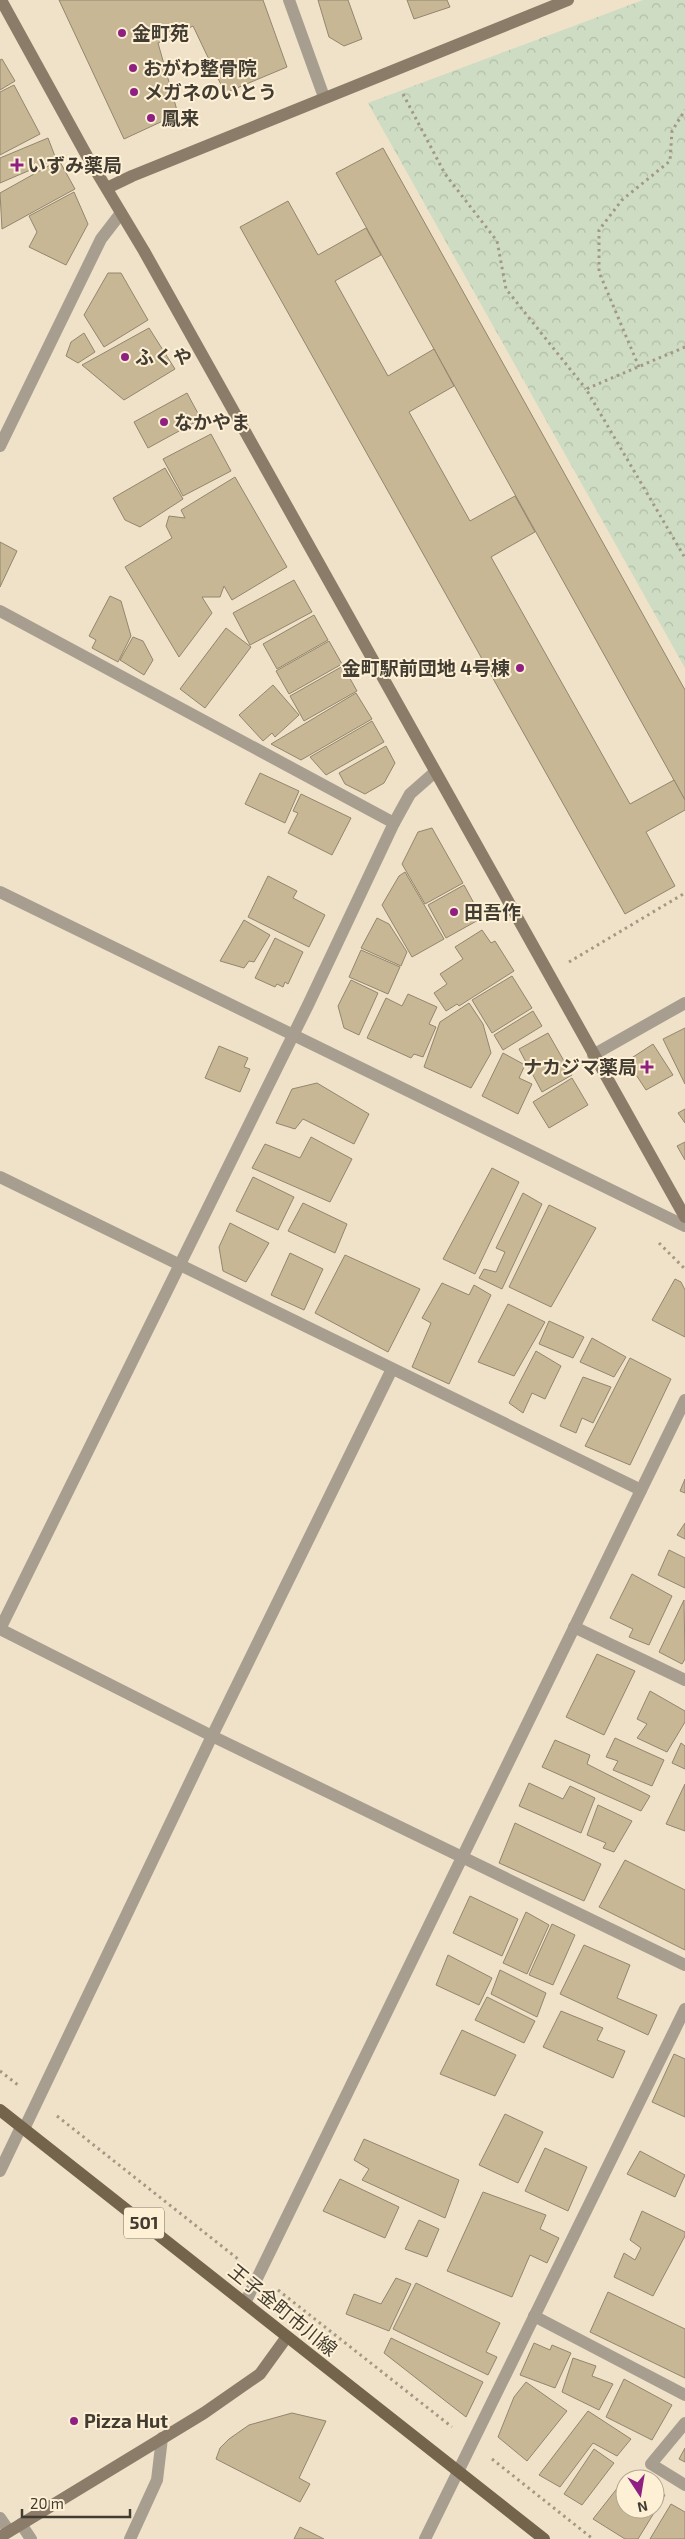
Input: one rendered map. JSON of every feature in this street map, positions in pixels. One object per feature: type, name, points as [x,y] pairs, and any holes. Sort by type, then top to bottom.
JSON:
[{"type":"main road","name":"王子金町市川線","points":[[0,2110],[245,2303],[286,2338],[544,2539]]},
{"type":"street","points":[[289,0],[324,97]]},
{"type":"street","points":[[107,188],[324,97],[568,0]]},
{"type":"street","points":[[1,1],[86,156],[122,213],[685,1217]]},
{"type":"street","points":[[0,446],[101,239],[122,213]]},
{"type":"street","points":[[0,612],[394,823]]},
{"type":"street","points":[[435,772],[410,794],[394,823],[0,1629],[212,1736],[685,1965]]},
{"type":"street","points":[[0,892],[685,1226]]},
{"type":"street","points":[[593,1054],[685,1003]]},
{"type":"street","points":[[0,1177],[178,1266],[640,1490]]},
{"type":"street","points":[[0,2171],[38,2100],[212,1736],[392,1369]]},
{"type":"street","points":[[245,2303],[685,1400]]},
{"type":"street","points":[[574,1626],[685,1680]]},
{"type":"street","points":[[425,2539],[685,2009]]},
{"type":"street","points":[[534,2316],[685,2395]]},
{"type":"street","points":[[0,2518],[4,2534],[162,2438],[260,2374],[286,2338]]},
{"type":"street","points":[[685,2423],[651,2464],[685,2485]]},
{"type":"street","points":[[130,2539],[157,2480],[162,2438]]},
{"type":"street","points":[[22,2524],[31,2539]]},
{"type":"path","points":[[402,92],[445,174],[497,241],[506,289],[586,389],[685,558]]},
{"type":"path","points":[[639,366],[599,272],[599,230],[622,200],[670,161],[672,131],[685,110]]},
{"type":"path","points":[[586,389],[685,347]]},
{"type":"path","points":[[566,964],[685,893]]},
{"type":"path","points":[[657,1240],[685,1269]]},
{"type":"path","points":[[0,2071],[243,2262]]},
{"type":"path","points":[[273,2286],[593,2539]]},
{"type":"green space","points":[[643,0],[685,0],[685,668],[368,103]]},
{"type":"building","points":[[59,0],[263,0],[287,67],[225,93],[193,26],[158,43],[178,114],[124,139]]},
{"type":"building","points":[[318,0],[348,0],[362,39],[344,46],[329,37]]},
{"type":"building","points":[[407,0],[447,0],[450,7],[414,19]]},
{"type":"building","points":[[2,59],[15,81],[0,90],[0,60]]},
{"type":"building","points":[[14,85],[40,134],[0,155],[0,92]]},
{"type":"building","points":[[48,138],[56,159],[0,183],[0,158]]},
{"type":"building","points":[[383,148],[685,690],[685,800],[336,173]]},
{"type":"building","points":[[59,160],[75,189],[2,229],[0,193]]},
{"type":"building","points":[[74,192],[88,224],[66,265],[29,247],[37,232],[29,216]]},
{"type":"building","name":"金町駅前団地 4号棟","points":[[288,201],[318,255],[366,228],[381,255],[335,281],[388,376],[434,349],[454,386],[409,412],[470,521],[515,496],[535,532],[491,557],[630,804],[674,780],[685,800],[685,810],[646,832],[675,886],[625,914],[240,227]]},
{"type":"building","points":[[108,273],[121,273],[148,320],[104,347],[84,315]]},
{"type":"building","points":[[149,328],[175,369],[124,400],[82,365]]},
{"type":"building","points":[[84,333],[95,352],[78,363],[66,356],[71,342]]},
{"type":"building","points":[[187,393],[201,419],[148,448],[134,422]]},
{"type":"building","points":[[211,434],[231,471],[183,496],[163,459]]},
{"type":"building","points":[[165,468],[183,499],[140,527],[125,520],[113,498]]},
{"type":"building","points":[[235,477],[287,567],[232,600],[224,586],[220,597],[202,597],[212,613],[179,657],[125,567],[172,538],[166,526],[169,516],[185,518],[181,510]]},
{"type":"building","points":[[0,542],[17,551],[0,587]]},
{"type":"building","points":[[294,580],[312,612],[250,645],[233,613]]},
{"type":"building","points":[[110,596],[121,601],[131,636],[118,662],[92,648],[96,640],[89,636]]},
{"type":"building","points":[[314,615],[328,640],[277,669],[263,644]]},
{"type":"building","points":[[226,628],[251,647],[205,708],[180,689]]},
{"type":"building","points":[[133,637],[143,641],[153,660],[144,675],[120,660]]},
{"type":"building","points":[[329,641],[342,664],[289,694],[276,671]]},
{"type":"building","points":[[343,666],[357,691],[304,721],[290,696]]},
{"type":"building","points":[[273,685],[299,715],[275,737],[272,733],[263,741],[239,715]]},
{"type":"building","points":[[356,693],[372,719],[301,760],[271,744]]},
{"type":"building","points":[[372,721],[384,742],[326,775],[310,757]]},
{"type":"building","points":[[386,746],[395,763],[384,783],[365,794],[345,784],[339,773]]},
{"type":"building","points":[[260,773],[299,791],[285,823],[245,804]]},
{"type":"building","points":[[301,794],[351,818],[332,855],[288,833],[298,813],[293,811]]},
{"type":"building","points":[[432,828],[463,883],[425,904],[402,864],[418,832]]},
{"type":"building","points":[[405,872],[444,939],[412,957],[382,905],[399,876]]},
{"type":"building","points":[[268,876],[297,891],[293,898],[325,915],[309,947],[248,917]]},
{"type":"building","points":[[464,885],[482,918],[446,938],[428,905]]},
{"type":"building","points":[[377,918],[389,924],[407,952],[401,966],[361,948]]},
{"type":"building","points":[[244,920],[270,935],[254,962],[249,961],[244,968],[220,961]]},
{"type":"building","points":[[482,930],[491,943],[495,941],[514,971],[459,1006],[457,1004],[446,1011],[434,993],[447,984],[440,974],[463,959],[455,947]]},
{"type":"building","points":[[275,938],[303,952],[288,984],[285,982],[283,987],[277,984],[275,987],[255,978]]},
{"type":"building","points":[[361,950],[400,967],[388,994],[349,977]]},
{"type":"building","points":[[512,976],[532,1008],[492,1033],[472,1000]]},
{"type":"building","points":[[351,980],[378,993],[359,1035],[344,1028],[338,1006]]},
{"type":"building","points":[[408,994],[437,1007],[429,1024],[436,1027],[423,1057],[414,1054],[411,1058],[367,1038],[386,998],[402,1006]]},
{"type":"building","points":[[469,1003],[483,1024],[491,1053],[471,1088],[424,1067],[440,1022]]},
{"type":"building","points":[[533,1011],[542,1026],[503,1050],[494,1035]]},
{"type":"building","points":[[685,1028],[685,1084],[663,1039]]},
{"type":"building","points":[[548,1033],[572,1075],[542,1092],[519,1049]]},
{"type":"building","points":[[653,1044],[673,1075],[646,1090],[627,1061]]},
{"type":"building","points":[[219,1046],[248,1058],[244,1067],[250,1069],[240,1092],[205,1078]]},
{"type":"building","points":[[503,1053],[525,1065],[519,1078],[532,1084],[518,1114],[482,1096]]},
{"type":"building","points":[[572,1078],[588,1105],[549,1128],[533,1102]]},
{"type":"building","points":[[317,1083],[369,1114],[354,1144],[303,1119],[295,1129],[276,1123],[292,1089]]},
{"type":"building","points":[[685,1109],[685,1123],[678,1113]]},
{"type":"building","points":[[311,1137],[352,1159],[330,1202],[252,1168],[265,1144],[300,1158]]},
{"type":"building","points":[[685,1142],[685,1160],[677,1146]]},
{"type":"building","points":[[492,1168],[519,1182],[475,1274],[443,1259]]},
{"type":"building","points":[[253,1177],[294,1197],[278,1230],[236,1211]]},
{"type":"building","points":[[523,1193],[542,1204],[502,1289],[479,1278],[484,1269],[496,1272],[505,1252],[496,1248]]},
{"type":"building","points":[[303,1203],[347,1224],[335,1253],[288,1231]]},
{"type":"building","points":[[549,1205],[596,1228],[551,1307],[509,1287]]},
{"type":"building","points":[[230,1223],[269,1243],[246,1282],[223,1271],[219,1247]]},
{"type":"building","points":[[290,1253],[323,1269],[304,1310],[271,1295]]},
{"type":"building","points":[[345,1255],[420,1289],[388,1352],[315,1313]]},
{"type":"building","points":[[675,1279],[681,1282],[685,1290],[685,1337],[652,1320]]},
{"type":"building","points":[[442,1283],[469,1295],[474,1285],[491,1295],[449,1384],[412,1367],[431,1323],[422,1318]]},
{"type":"building","points":[[508,1304],[545,1322],[514,1376],[478,1362]]},
{"type":"building","points":[[549,1321],[584,1337],[573,1358],[539,1344]]},
{"type":"building","points":[[592,1338],[626,1357],[614,1377],[580,1362]]},
{"type":"building","points":[[536,1351],[561,1366],[545,1399],[532,1393],[523,1413],[509,1403]]},
{"type":"building","points":[[630,1358],[671,1379],[630,1465],[585,1446]]},
{"type":"building","points":[[583,1377],[611,1387],[593,1423],[582,1418],[576,1433],[560,1426]]},
{"type":"building","points":[[685,1479],[685,1493],[680,1491]]},
{"type":"building","points":[[685,1523],[685,1539],[677,1535]]},
{"type":"building","points":[[669,1550],[685,1558],[685,1588],[658,1575]]},
{"type":"building","points":[[632,1574],[672,1596],[649,1645],[629,1637],[633,1629],[610,1618]]},
{"type":"building","points":[[684,1600],[685,1659],[682,1664],[659,1652]]},
{"type":"building","points":[[597,1654],[635,1671],[604,1735],[566,1717]]},
{"type":"building","points":[[650,1691],[685,1711],[685,1722],[667,1752],[637,1738],[647,1724],[637,1719]]},
{"type":"building","points":[[615,1738],[664,1760],[652,1786],[613,1770],[618,1761],[606,1757]]},
{"type":"building","points":[[555,1740],[590,1755],[587,1764],[650,1796],[641,1811],[542,1767]]},
{"type":"building","points":[[681,1743],[685,1746],[685,1769],[672,1763]]},
{"type":"building","points":[[529,1783],[563,1799],[570,1786],[595,1798],[581,1833],[519,1806]]},
{"type":"building","points":[[685,1784],[685,1831],[666,1824]]},
{"type":"building","points":[[598,1805],[632,1821],[614,1852],[603,1848],[606,1843],[587,1835]]},
{"type":"building","points":[[515,1823],[601,1864],[584,1901],[499,1863]]},
{"type":"building","points":[[625,1860],[685,1890],[685,1950],[599,1907]]},
{"type":"building","points":[[470,1896],[518,1919],[502,1956],[453,1933]]},
{"type":"building","points":[[526,1912],[549,1925],[527,1974],[503,1963]]},
{"type":"building","points":[[552,1924],[575,1935],[553,1985],[529,1975]]},
{"type":"building","points":[[584,1945],[630,1965],[617,1998],[657,2015],[648,2035],[560,1994]]},
{"type":"building","points":[[448,1955],[492,1978],[479,2005],[436,1985]]},
{"type":"building","points":[[500,1970],[546,1993],[537,2017],[491,1994]]},
{"type":"building","points":[[487,1997],[535,2021],[524,2043],[475,2020]]},
{"type":"building","points":[[561,2011],[603,2028],[597,2040],[625,2051],[613,2078],[543,2047]]},
{"type":"building","points":[[462,2030],[516,2055],[495,2096],[440,2074]]},
{"type":"building","points":[[674,2054],[685,2059],[685,2117],[652,2102]]},
{"type":"building","points":[[505,2114],[543,2132],[518,2183],[479,2165]]},
{"type":"building","points":[[364,2139],[459,2180],[445,2218],[362,2180],[369,2169],[354,2160]]},
{"type":"building","points":[[545,2148],[587,2167],[568,2211],[525,2191]]},
{"type":"building","points":[[640,2151],[685,2175],[675,2197],[627,2174]]},
{"type":"building","points":[[340,2179],[399,2207],[385,2238],[323,2211]]},
{"type":"building","points":[[483,2192],[546,2215],[540,2229],[559,2238],[547,2263],[530,2255],[512,2297],[447,2271]]},
{"type":"building","points":[[642,2211],[685,2232],[685,2236],[653,2296],[614,2277],[624,2253],[635,2260],[641,2248],[630,2240]]},
{"type":"building","points":[[419,2220],[439,2229],[427,2257],[405,2249]]},
{"type":"building","points":[[396,2278],[411,2284],[389,2331],[346,2314],[354,2294],[381,2304]]},
{"type":"building","points":[[416,2283],[500,2323],[486,2352],[497,2357],[488,2375],[393,2329]]},
{"type":"building","points":[[608,2292],[685,2329],[685,2378],[590,2332]]},
{"type":"building","points":[[391,2338],[483,2382],[466,2417],[384,2353]]},
{"type":"building","points":[[534,2343],[550,2350],[552,2345],[571,2353],[555,2388],[520,2375]]},
{"type":"building","points":[[573,2358],[596,2366],[592,2376],[613,2384],[599,2410],[562,2392]]},
{"type":"building","points":[[624,2379],[672,2405],[652,2440],[606,2417]]},
{"type":"building","points":[[526,2382],[567,2411],[527,2461],[498,2437],[514,2397]]},
{"type":"building","points":[[588,2411],[631,2439],[617,2456],[593,2443],[560,2487],[539,2475]]},
{"type":"building","points":[[292,2413],[326,2421],[299,2478],[310,2484],[300,2502],[216,2459],[220,2448],[249,2425]]},
{"type":"building","points":[[685,2448],[685,2462],[679,2459]]},
{"type":"building","points":[[594,2449],[614,2463],[582,2505],[564,2494]]},
{"type":"building","points":[[615,2491],[615,2519],[650,2519],[638,2539],[625,2539],[593,2519]]},
{"type":"building","points":[[671,2504],[685,2512],[685,2539],[650,2539],[662,2519],[665,2519],[665,2514]]},
{"type":"building","points":[[300,2527],[324,2539],[294,2539]]},
{"type":"place","name":"金町苑","points":[[122,33]]},
{"type":"place","name":"おがわ整骨院","points":[[133,68]]},
{"type":"place","name":"メガネのいとう","points":[[134,92]]},
{"type":"place","name":"鳳来","points":[[151,118]]},
{"type":"place","name":"いずみ薬局","points":[[17,165]]},
{"type":"place","name":"ふくや","points":[[125,357]]},
{"type":"place","name":"なかやま","points":[[164,422]]},
{"type":"place","name":"金町駅前団地 4号棟","points":[[520,668]]},
{"type":"place","name":"田吾作","points":[[454,912]]},
{"type":"place","name":"ナカジマ薬局","points":[[647,1067]]},
{"type":"place","name":"Pizza Hut","points":[[74,2421]]}]
